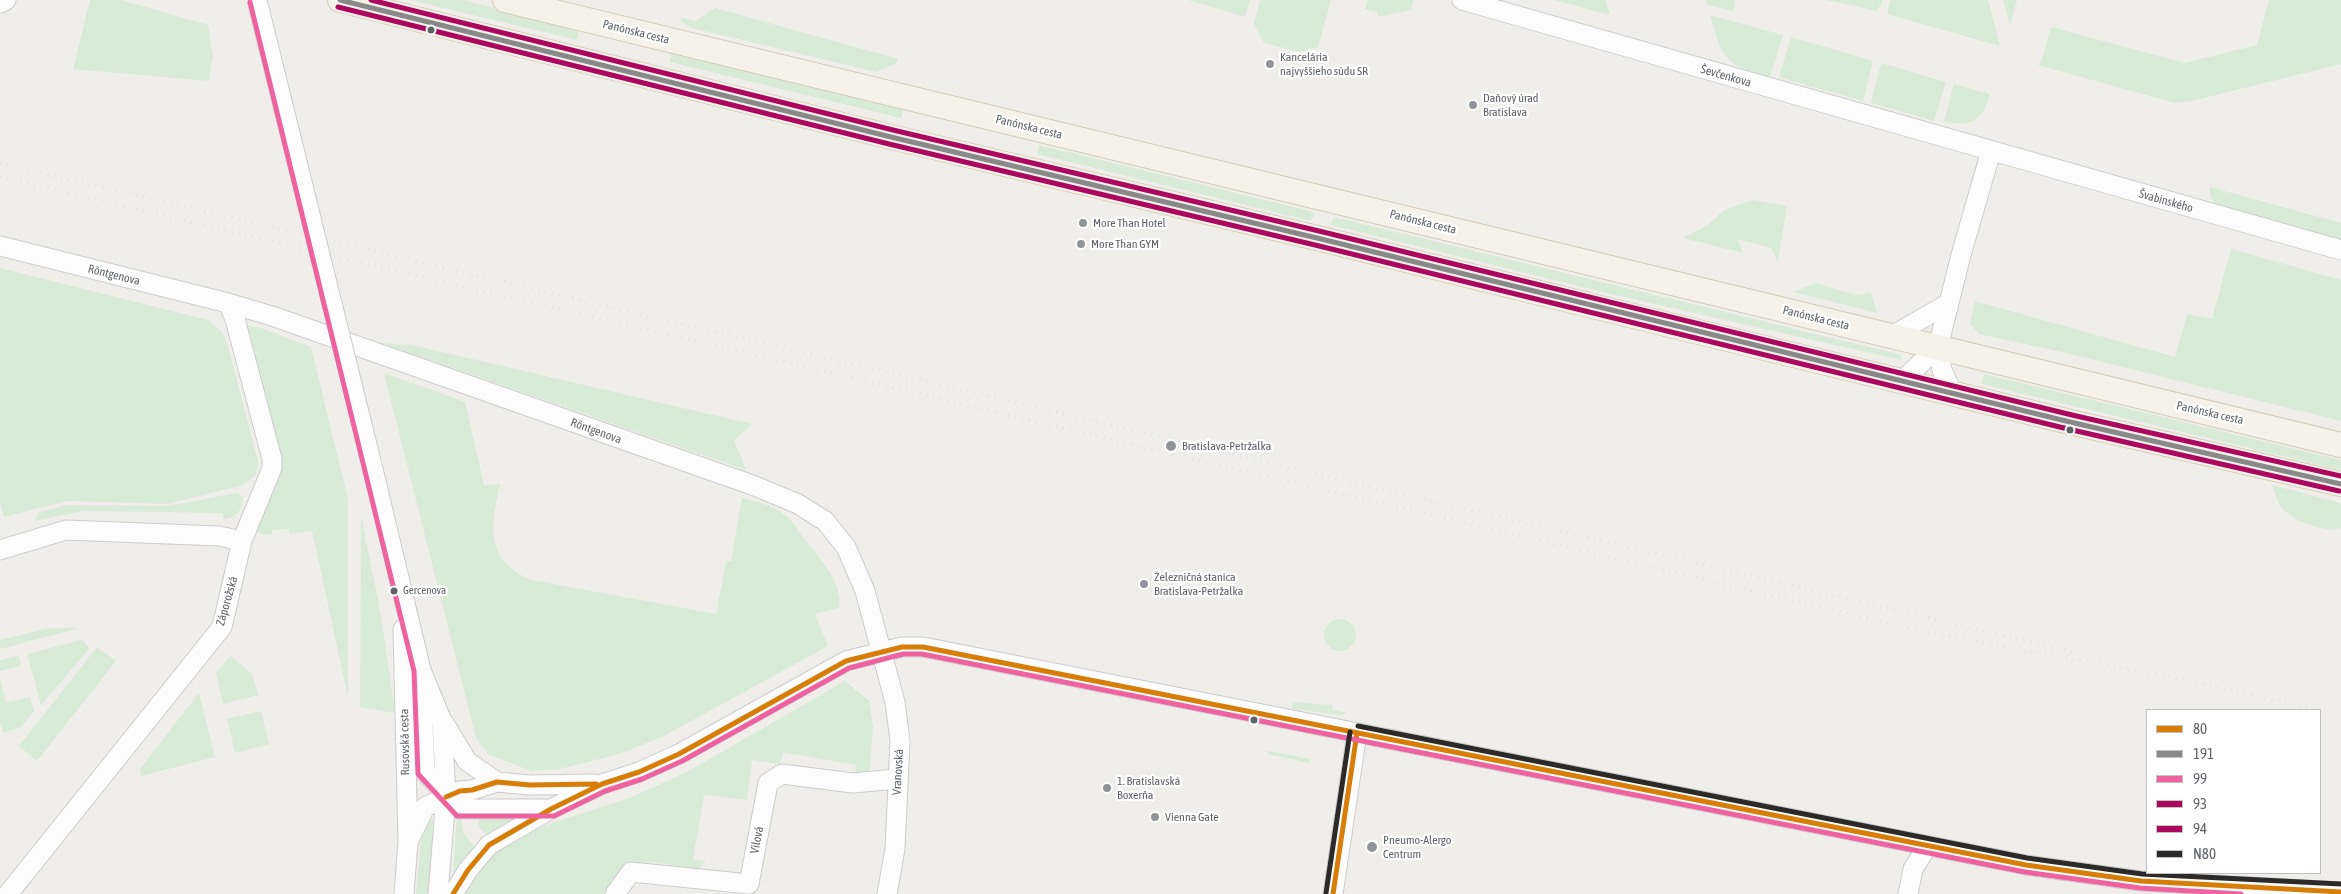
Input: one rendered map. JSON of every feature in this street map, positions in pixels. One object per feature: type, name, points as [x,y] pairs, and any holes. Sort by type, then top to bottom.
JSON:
[{"type":"main road","points":[[340,0],[891,137],[1903,380],[2070,422],[2341,484]]},
{"type":"main road","name":"Panónska cesta","points":[[505,0],[2341,445]]},
{"type":"street","points":[[0,2],[6,0]]},
{"type":"street","name":"Rusovská cesta","points":[[257,0],[421,670],[442,721],[446,797],[438,894]]},
{"type":"street","name":"Ševčenkova","points":[[1462,0],[1991,151]]},
{"type":"street","points":[[1952,392],[1942,370],[1938,347],[1961,255],[1991,151]]},
{"type":"street","name":"Švabinského","points":[[1991,151],[2341,250]]},
{"type":"street","name":"Röntgenova","points":[[0,246],[228,303],[272,316],[755,486],[798,504],[825,522],[846,547],[860,576],[880,652]]},
{"type":"street","points":[[0,550],[66,530],[219,536],[242,541],[270,476],[272,459],[235,320],[228,303]]},
{"type":"street","points":[[1892,336],[1949,303]]},
{"type":"street","points":[[1903,380],[1938,347]]},
{"type":"street","name":"Záporožská","points":[[8,894],[222,627],[242,541]]},
{"type":"street","name":"Rusovská cesta","points":[[402,590],[408,842],[404,894]]},
{"type":"street","points":[[454,894],[468,870],[488,845],[552,809],[602,784],[639,772],[678,754],[846,660],[902,647],[923,647],[2026,866],[2141,881],[2341,892]]},
{"type":"street","name":"Vranovská","points":[[880,652],[895,702],[900,741],[895,849],[887,894]]},
{"type":"street","points":[[421,670],[425,772],[446,797],[460,810],[552,809]]},
{"type":"street","points":[[442,721],[467,761],[497,782]]},
{"type":"street","points":[[1333,894],[1356,732]]},
{"type":"street","name":"Vilová","points":[[615,894],[631,872],[749,884],[768,784],[782,774],[853,782],[897,779]]},
{"type":"street","points":[[408,842],[425,807],[460,791],[472,790],[497,782],[530,785],[602,784]]},
{"type":"street","points":[[1908,894],[1913,868],[1927,847]]},
{"type":"green space","points":[[90,0],[121,0],[208,25],[213,56],[209,81],[73,69]]},
{"type":"green space","points":[[410,0],[462,0],[579,28],[577,40]]},
{"type":"green space","points":[[1188,0],[1250,0],[1245,17]]},
{"type":"green space","points":[[1260,0],[1331,0],[1318,47],[1300,52],[1264,43],[1254,24]]},
{"type":"green space","points":[[1368,0],[1414,0],[1411,10],[1377,17],[1378,12],[1365,9]]},
{"type":"green space","points":[[1554,0],[1605,0],[1610,15]]},
{"type":"green space","points":[[1706,0],[1734,0],[1735,7],[1733,11],[1708,5]]},
{"type":"green space","points":[[1827,0],[1883,0],[1877,11]]},
{"type":"green space","points":[[1890,0],[1988,0],[2000,46],[1887,14]]},
{"type":"green space","points":[[2003,0],[2017,0],[2010,25]]},
{"type":"green space","points":[[2269,0],[2341,0],[2341,64],[2192,101],[2175,103],[2038,65],[2042,60],[2051,27],[2185,63],[2257,45]]},
{"type":"green space","points":[[715,8],[898,59],[896,63],[877,72],[692,28],[682,22],[680,17],[696,21]]},
{"type":"green space","points":[[1710,15],[1783,35],[1770,77],[1734,64],[1728,58],[1718,42]]},
{"type":"green space","points":[[1791,37],[1873,61],[1863,101],[1779,77]]},
{"type":"green space","points":[[672,51],[904,108],[901,118],[670,62]]},
{"type":"green space","points":[[1881,63],[1946,82],[1934,121],[1871,103]]},
{"type":"green space","points":[[1954,84],[1990,94],[1984,111],[1968,123],[1961,124],[1944,121]]},
{"type":"green space","points":[[1039,145],[1314,212],[1311,221],[1037,154]]},
{"type":"green space","points":[[2210,187],[2341,223],[2341,240],[2217,205],[2210,197]]},
{"type":"green space","points":[[1753,200],[1787,206],[1778,262],[1771,248],[1737,239],[1743,253],[1683,238],[1708,225],[1723,211]]},
{"type":"green space","points":[[1334,217],[1902,355],[1901,360],[1611,294],[1331,225]]},
{"type":"green space","points":[[2231,249],[2341,280],[2341,421],[2062,352],[1979,334],[1970,324],[1975,301],[2175,357],[2187,314],[2212,319]]},
{"type":"green space","points":[[0,268],[208,320],[221,331],[228,346],[258,462],[256,475],[243,485],[166,504],[66,501],[4,517],[0,502]]},
{"type":"green space","points":[[1816,283],[1856,295],[1871,293],[1877,313],[1794,292]]},
{"type":"green space","points":[[244,325],[261,328],[311,347],[348,499],[348,697],[312,531],[289,534],[289,529],[272,530],[272,534],[265,535],[257,532],[255,528],[277,471]]},
{"type":"green space","points":[[381,343],[412,345],[752,424],[734,440],[746,470]]},
{"type":"green space","points":[[384,373],[465,402],[484,485],[500,484],[494,514],[495,540],[498,552],[505,563],[516,572],[532,580],[716,614],[726,561],[731,561],[742,498],[759,502],[770,506],[788,517],[815,551],[834,580],[840,599],[839,608],[815,614],[828,646],[662,737],[616,755],[560,769],[531,771],[488,754],[476,738]]},
{"type":"green space","points":[[1984,374],[2341,460],[2341,470],[1982,384]]},
{"type":"green space","points":[[2272,485],[2341,503],[2341,528],[2327,529],[2309,525],[2292,517],[2281,507]]},
{"type":"green space","points":[[236,493],[242,496],[241,509],[236,515],[228,519],[223,519],[223,513],[82,511],[35,521],[38,513],[66,505],[169,506]]},
{"type":"green space","points":[[361,515],[382,622],[395,713],[360,707]]},
{"type":"green space","points":[[1340,619],[1346,620],[1351,624],[1355,629],[1355,641],[1351,646],[1346,650],[1340,651],[1334,650],[1329,646],[1325,641],[1324,635],[1325,629],[1329,624],[1334,620]]},
{"type":"green space","points":[[49,628],[79,628],[0,649],[0,640]]},
{"type":"green space","points":[[82,640],[90,648],[41,705],[27,654]]},
{"type":"green space","points":[[97,647],[116,661],[37,761],[19,746]]},
{"type":"green space","points":[[19,656],[21,666],[0,671],[0,660]]},
{"type":"green space","points":[[230,656],[252,674],[258,695],[223,704],[216,673]]},
{"type":"green space","points":[[0,679],[6,703],[30,697],[34,711],[21,727],[3,733],[0,722]]},
{"type":"green space","points":[[845,681],[869,701],[873,727],[869,775],[854,778],[856,765],[783,752],[780,764],[752,760],[747,800],[704,795],[693,859],[706,861],[696,870],[666,864],[636,863],[619,871],[603,894],[464,894],[480,866],[507,841],[555,822],[632,797],[687,772]]},
{"type":"green space","points":[[199,693],[215,757],[141,776],[140,769]]},
{"type":"green space","points":[[1293,702],[1332,705],[1333,710],[1347,713],[1342,715],[1292,709]]},
{"type":"green space","points":[[261,711],[269,744],[235,753],[227,719]]},
{"type":"green space","points":[[1268,751],[1310,759],[1310,763],[1267,754]]},
{"type":"green space","points":[[457,816],[461,816],[463,832],[475,848],[468,855],[455,877],[453,877]]},
{"type":"green space","points":[[478,816],[515,816],[516,820],[502,826],[488,836],[479,827]]},
{"type":"green space","points":[[433,818],[431,874],[427,894],[416,894],[421,836],[424,828]]},
{"type":"railway","points":[[0,163],[2077,653]]},
{"type":"railway","points":[[0,177],[1906,627],[1983,643],[2163,675],[2315,709]]},
{"type":"transit line","name":"191","points":[[340,0],[891,137],[1317,238],[2070,422],[2341,484]]},
{"type":"transit line","name":"94","points":[[371,0],[893,130],[1319,231],[2072,415],[2341,476]]},
{"type":"transit line","name":"99","points":[[250,2],[414,671],[418,774],[457,816],[554,816],[605,791],[642,779],[682,761],[849,668],[903,654],[922,654],[2025,872],[2140,888],[2241,894]]},
{"type":"transit line","name":"93","points":[[338,7],[889,144],[1315,245],[2068,429],[2339,491]]},
{"type":"transit line","name":"80","points":[[453,894],[468,870],[489,845],[551,809],[602,784],[639,772],[679,754],[846,661],[902,647],[923,647],[2026,865],[2141,881],[2341,892]]},
{"type":"transit line","name":"N80","points":[[1358,726],[2027,858],[2142,874],[2341,884]]},
{"type":"transit line","name":"N80","points":[[1326,893],[1350,732]]},
{"type":"transit line","name":"80","points":[[1333,894],[1357,733]]},
{"type":"transit line","name":"80","points":[[446,797],[460,791],[472,790],[497,782],[530,785],[596,784]]},
{"type":"place","name":"Kancelária najvyššieho súdu SR","points":[[1270,64]]},
{"type":"place","name":"Daňový úrad Bratislava","points":[[1473,105]]},
{"type":"place","name":"More Than Hotel","points":[[1083,223]]},
{"type":"place","name":"More Than GYM","points":[[1081,244]]},
{"type":"place","name":"Bratislava-Petržalka","points":[[1171,446]]},
{"type":"place","name":"Železničná stanica Bratislava-Petržalka","points":[[1144,584]]},
{"type":"place","name":"Gercenova","points":[[394,591]]},
{"type":"place","name":"1. Bratislavská Boxerňa","points":[[1107,788]]},
{"type":"place","name":"Vienna Gate","points":[[1155,817]]},
{"type":"place","name":"Pneumo-Alergo Centrum","points":[[1372,847]]}]
